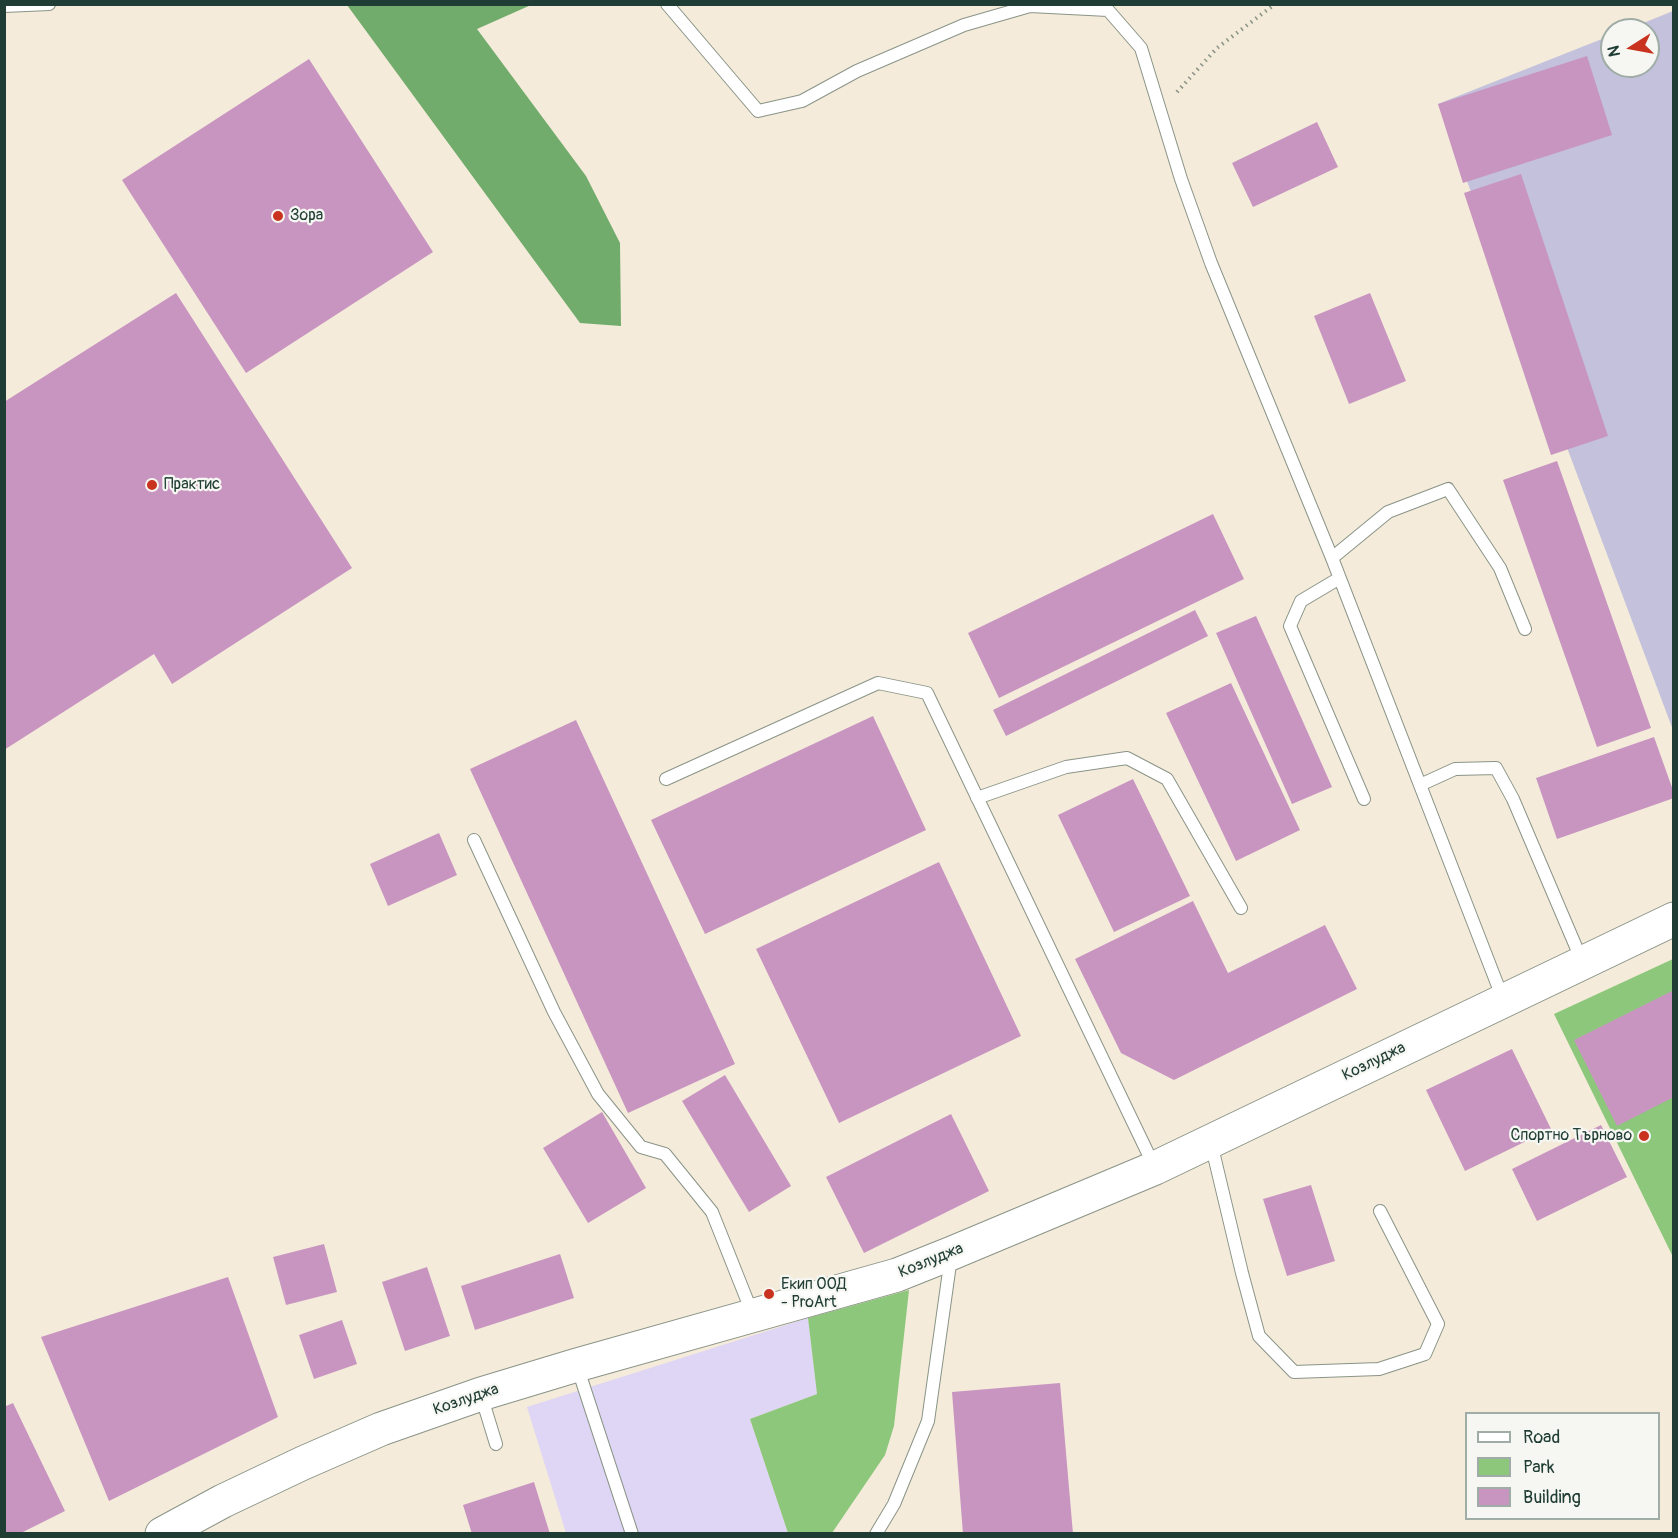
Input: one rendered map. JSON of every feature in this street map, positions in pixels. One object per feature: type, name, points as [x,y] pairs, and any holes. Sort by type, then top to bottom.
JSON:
[{"type":"main road","name":"Козлуджа","points":[[162,1533],[303,1463],[381,1429],[481,1394],[577,1365],[897,1275],[952,1253],[1155,1168],[1674,919]]},
{"type":"lane","points":[[4,6],[49,4]]},
{"type":"lane","points":[[667,4],[758,111],[802,101],[857,71],[964,25],[1030,6],[1108,10],[1141,48],[1181,180],[1211,263],[1332,558],[1338,579],[1503,1000]]},
{"type":"lane","points":[[1332,558],[1388,512],[1448,489],[1500,568],[1525,629]]},
{"type":"lane","points":[[1338,579],[1301,601],[1290,626],[1364,799]]},
{"type":"lane","points":[[666,779],[878,683],[927,693],[1155,1168]]},
{"type":"lane","points":[[977,798],[1066,767],[1128,758],[1167,779],[1241,908]]},
{"type":"lane","points":[[1420,785],[1455,769],[1496,768],[1513,799],[1582,962]]},
{"type":"lane","points":[[474,840],[554,1012],[598,1094],[641,1147],[665,1154],[712,1212],[753,1316]]},
{"type":"lane","points":[[1210,1141],[1259,1336],[1294,1372],[1379,1369],[1425,1354],[1438,1324],[1380,1211]]},
{"type":"lane","points":[[876,1533],[894,1504],[928,1421],[952,1253]]},
{"type":"lane","points":[[577,1365],[632,1533]]},
{"type":"lane","points":[[481,1394],[496,1444]]},
{"type":"path","points":[[1160,111],[1217,48],[1275,4]]},
{"type":"shaded area","points":[[1673,11],[1673,730],[1438,104],[1600,40],[1600,78],[1660,78],[1660,18],[1656,18]]},
{"type":"shaded area","points":[[808,1318],[817,1394],[750,1419],[788,1533],[566,1533],[527,1407]]},
{"type":"green space","points":[[347,5],[531,5],[477,29],[586,176],[620,243],[621,326],[580,323]]},
{"type":"green space","name":"Спортно Търново","points":[[1673,959],[1673,1257],[1554,1014]]},
{"type":"green space","points":[[909,1290],[894,1426],[885,1455],[832,1533],[788,1533],[750,1419],[817,1394],[808,1318]]},
{"type":"building","points":[[1587,56],[1612,135],[1463,183],[1438,104]]},
{"type":"building","name":"Зора","points":[[309,59],[433,252],[246,373],[122,180]]},
{"type":"building","points":[[1317,122],[1338,167],[1253,207],[1232,163]]},
{"type":"building","points":[[1521,174],[1608,436],[1551,455],[1464,193]]},
{"type":"building","name":"Практис","points":[[176,293],[352,568],[172,684],[154,654],[4,750],[4,402]]},
{"type":"building","points":[[1370,293],[1406,381],[1349,404],[1314,316]]},
{"type":"building","points":[[1557,461],[1651,728],[1597,747],[1503,480]]},
{"type":"building","points":[[1213,514],[1244,579],[999,698],[968,633]]},
{"type":"building","points":[[1195,610],[1208,636],[1006,736],[993,710]]},
{"type":"building","points":[[1256,616],[1332,787],[1292,804],[1216,633]]},
{"type":"building","points":[[1231,683],[1300,830],[1236,861],[1166,713]]},
{"type":"building","points":[[873,716],[926,830],[705,934],[651,820]]},
{"type":"building","points":[[576,720],[735,1064],[628,1113],[470,769]]},
{"type":"building","points":[[1654,737],[1674,798],[1557,839],[1536,778]]},
{"type":"building","points":[[1133,779],[1190,896],[1114,932],[1058,815]]},
{"type":"building","points":[[439,833],[457,875],[388,906],[370,864]]},
{"type":"building","points":[[939,862],[1021,1036],[839,1123],[756,949]]},
{"type":"building","points":[[1193,901],[1228,973],[1325,925],[1357,989],[1174,1080],[1121,1053],[1075,959]]},
{"type":"building","points":[[1674,990],[1674,1097],[1617,1126],[1574,1040]]},
{"type":"building","points":[[1512,1049],[1551,1129],[1465,1171],[1426,1090]]},
{"type":"building","points":[[725,1075],[791,1186],[749,1212],[682,1101]]},
{"type":"building","points":[[602,1112],[646,1188],[588,1223],[543,1148]]},
{"type":"building","points":[[951,1114],[989,1191],[864,1253],[826,1177]]},
{"type":"building","points":[[1601,1125],[1627,1177],[1537,1221],[1512,1169]]},
{"type":"building","points":[[1311,1185],[1335,1261],[1287,1276],[1263,1199]]},
{"type":"building","points":[[324,1244],[337,1292],[286,1305],[273,1257]]},
{"type":"building","points":[[560,1254],[574,1298],[475,1330],[461,1286]]},
{"type":"building","points":[[427,1267],[450,1336],[405,1351],[382,1282]]},
{"type":"building","points":[[228,1277],[278,1417],[109,1501],[41,1337]]},
{"type":"building","points":[[342,1320],[357,1364],[314,1379],[299,1335]]},
{"type":"building","points":[[1060,1383],[1073,1534],[963,1534],[952,1392]]},
{"type":"building","points":[[13,1403],[65,1511],[19,1534],[4,1534],[4,1407]]},
{"type":"building","points":[[534,1482],[550,1534],[472,1534],[463,1505]]},
{"type":"place","name":"Зора","points":[[278,216]]},
{"type":"place","name":"Практис","points":[[152,485]]},
{"type":"place","name":"Спортно Търново","points":[[1644,1136]]},
{"type":"place","name":"Екип ООД - ProArt","points":[[769,1294]]}]
